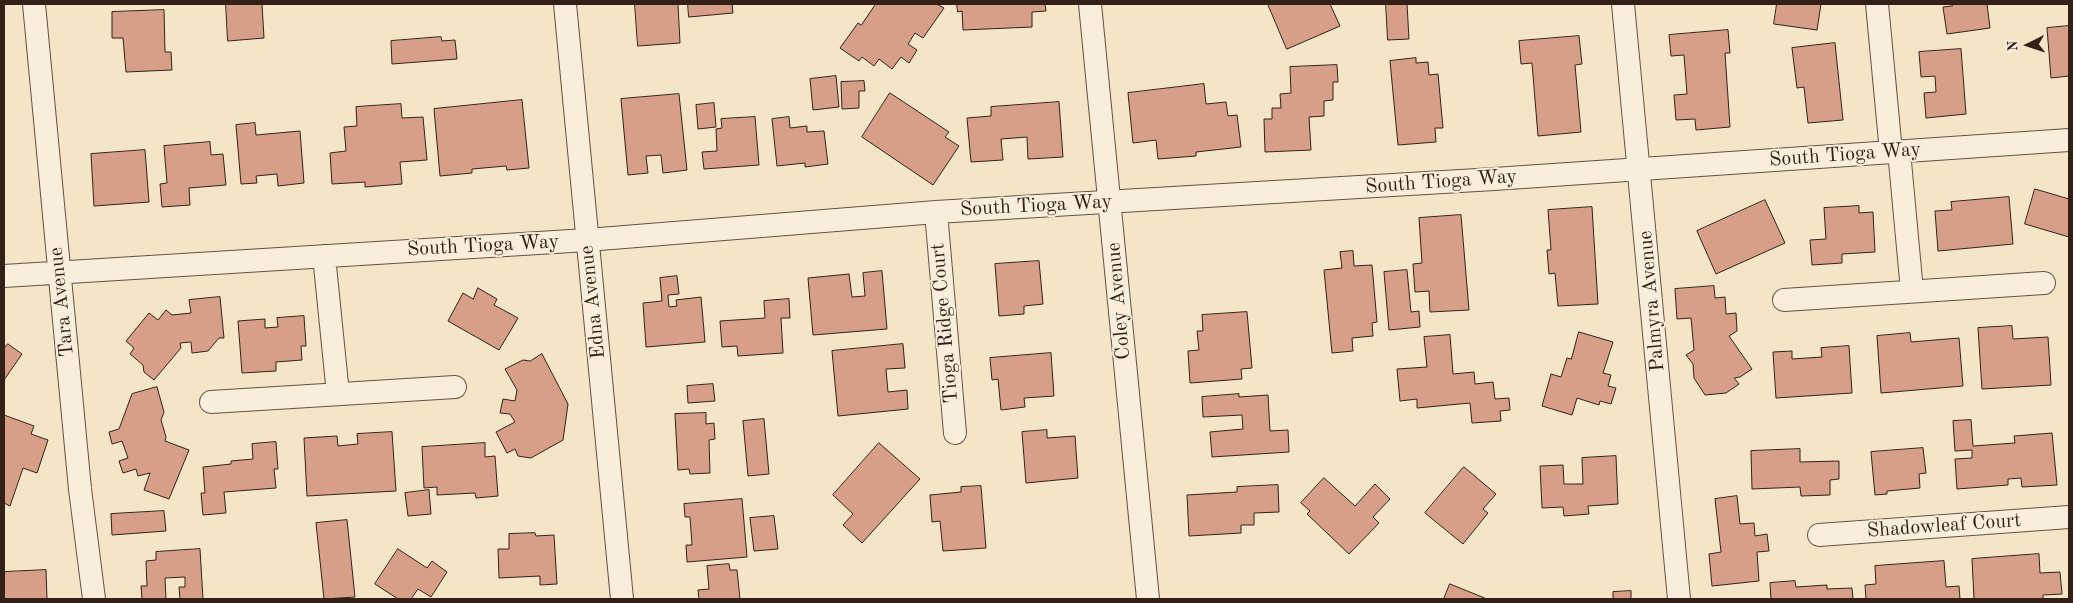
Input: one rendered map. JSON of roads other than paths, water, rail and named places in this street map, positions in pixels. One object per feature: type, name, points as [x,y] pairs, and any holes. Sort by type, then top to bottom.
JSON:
[{"type":"street","name":"Tara Avenue","points":[[34,4],[80,489],[94,599]]},
{"type":"street","name":"Edna Avenue","points":[[565,4],[622,599]]},
{"type":"street","name":"Coley Avenue","points":[[1090,4],[1148,599]]},
{"type":"street","name":"Palmyra Avenue","points":[[1623,4],[1679,599]]},
{"type":"street","points":[[1877,4],[1912,291]]},
{"type":"street","name":"South Tioga Way","points":[[4,276],[587,240],[936,212],[1639,169],[2069,140]]},
{"type":"street","name":"Tioga Ridge Court","points":[[936,212],[955,433]]},
{"type":"street","points":[[324,256],[338,394]]},
{"type":"street","points":[[1784,300],[2044,283]]},
{"type":"street","points":[[211,402],[455,387]]},
{"type":"street","name":"Shadowleaf Court","points":[[1819,535],[2069,517]]}]
